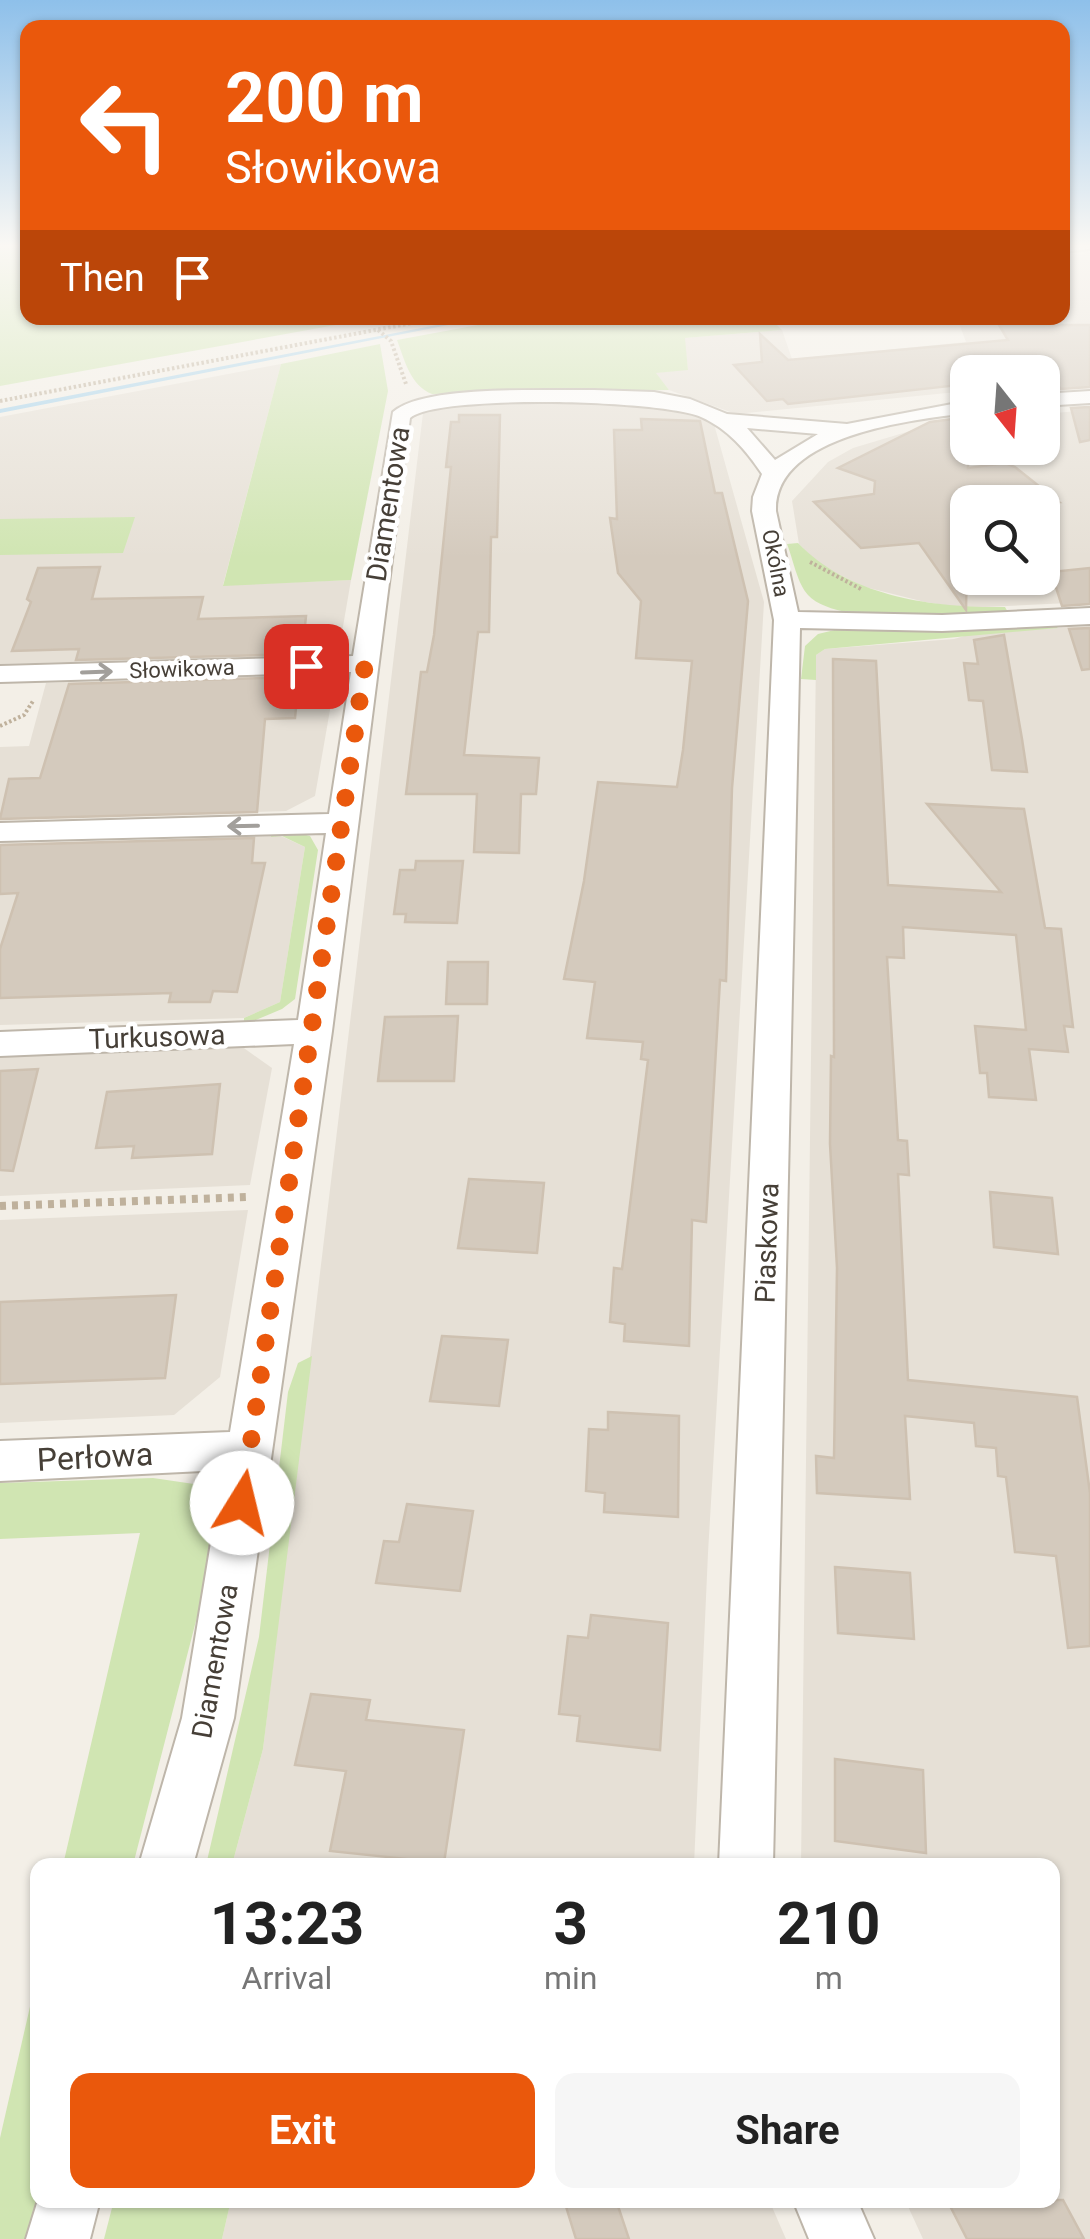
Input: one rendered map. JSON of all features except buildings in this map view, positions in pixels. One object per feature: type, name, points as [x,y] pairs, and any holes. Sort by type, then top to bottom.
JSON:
[{"type":"street","name":"Diamentowa","points":[[168,1858],[208,1718],[314,1031],[400,416],[418,406],[450,400],[649,395],[682,402],[743,436],[806,441]]},
{"type":"street","points":[[1060,398],[1090,396]]},
{"type":"street","points":[[806,441],[770,424],[743,436],[774,476],[806,441],[893,418],[950,410]]},
{"type":"street","name":"Okólna","points":[[774,476],[764,495],[787,620],[942,623],[1090,616]]},
{"type":"street","name":"Piaskowa","points":[[746,1858],[787,620]]},
{"type":"street","name":"Słowikowa","points":[[0,674],[365,664]]},
{"type":"street","points":[[0,832],[341,824]]},
{"type":"street","name":"Turkusowa","points":[[0,1044],[314,1031]]},
{"type":"street","name":"Perłowa","points":[[0,1462],[250,1450]]},
{"type":"street","points":[[58,2239],[67,2208]]},
{"type":"street","points":[[828,2208],[842,2239]]},
{"type":"path","points":[[0,401],[284,348]]},
{"type":"path","points":[[394,348],[418,406]]},
{"type":"path","points":[[798,549],[836,578],[874,592]]},
{"type":"path","points":[[824,578],[836,578]]},
{"type":"path","points":[[0,726],[24,716],[32,707],[35,694]]},
{"type":"path","points":[[0,1206],[288,1196]]},
{"type":"shaded area","points":[[685,348],[788,348],[792,359],[900,348],[1090,348],[1090,381],[1060,383],[1060,355],[950,355],[950,393],[736,414],[669,390],[655,373],[688,369]]},
{"type":"shaded area","points":[[281,364],[223,585],[351,580],[340,644],[314,655],[0,664],[0,417]]},
{"type":"shaded area","points":[[660,401],[714,424],[764,602],[708,1553],[694,1858],[234,1858],[263,1749],[423,413],[450,406]]},
{"type":"shaded area","points":[[1090,410],[1090,602],[964,608],[865,587],[819,565],[799,544],[792,501],[828,462],[853,448],[920,428],[950,440],[950,465],[1060,465],[1060,413]]},
{"type":"shaded area","points":[[1090,626],[1090,2239],[923,2239],[909,2208],[1060,2208],[1060,1858],[801,1858],[816,655],[825,649],[954,639],[975,633]]},
{"type":"shaded area","points":[[311,675],[334,687],[315,796],[286,811],[0,819],[0,747],[29,746],[46,683]]},
{"type":"shaded area","points":[[281,836],[305,847],[280,1002],[244,1018],[0,1025],[0,844]]},
{"type":"shaded area","points":[[241,1046],[272,1068],[250,1185],[0,1196],[0,1056]]},
{"type":"shaded area","points":[[248,1210],[220,1377],[174,1415],[0,1423],[0,1220]]},
{"type":"shaded area","points":[[229,2208],[772,2208],[786,2239],[222,2239]]},
{"type":"green space","points":[[0,348],[206,348],[0,386]]},
{"type":"green space","points":[[358,348],[381,348],[388,391],[351,580],[223,586],[281,364]]},
{"type":"green space","points":[[400,348],[686,348],[688,370],[656,373],[669,390],[432,394],[413,378]]},
{"type":"green space","points":[[135,517],[123,553],[0,555],[0,519]]},
{"type":"green space","points":[[798,543],[842,576],[867,587],[922,601],[1005,607],[1009,614],[873,616],[823,605],[808,595],[798,578],[787,544]]},
{"type":"green space","points":[[843,628],[1058,628],[825,649],[816,655],[816,680],[801,679],[805,646],[818,634]]},
{"type":"green space","points":[[272,832],[310,836],[318,850],[295,999],[282,1009],[244,1025],[244,1018],[280,1002],[305,847],[282,836],[271,837]]},
{"type":"green space","points":[[312,1356],[263,1749],[234,1858],[208,1858],[259,1637],[288,1392],[298,1363]]},
{"type":"green space","points":[[153,1478],[194,1484],[213,1517],[205,1586],[135,1858],[65,1858],[140,1533],[0,1539],[0,1483]]},
{"type":"green space","points":[[30,2007],[30,2208],[42,2208],[34,2239],[0,2239],[0,2138]]},
{"type":"green space","points":[[112,2208],[229,2208],[222,2239],[104,2239]]},
{"type":"waterway","points":[[0,411],[323,348]]},
{"type":"route","points":[[242,1503],[365,664],[306,666]]}]
